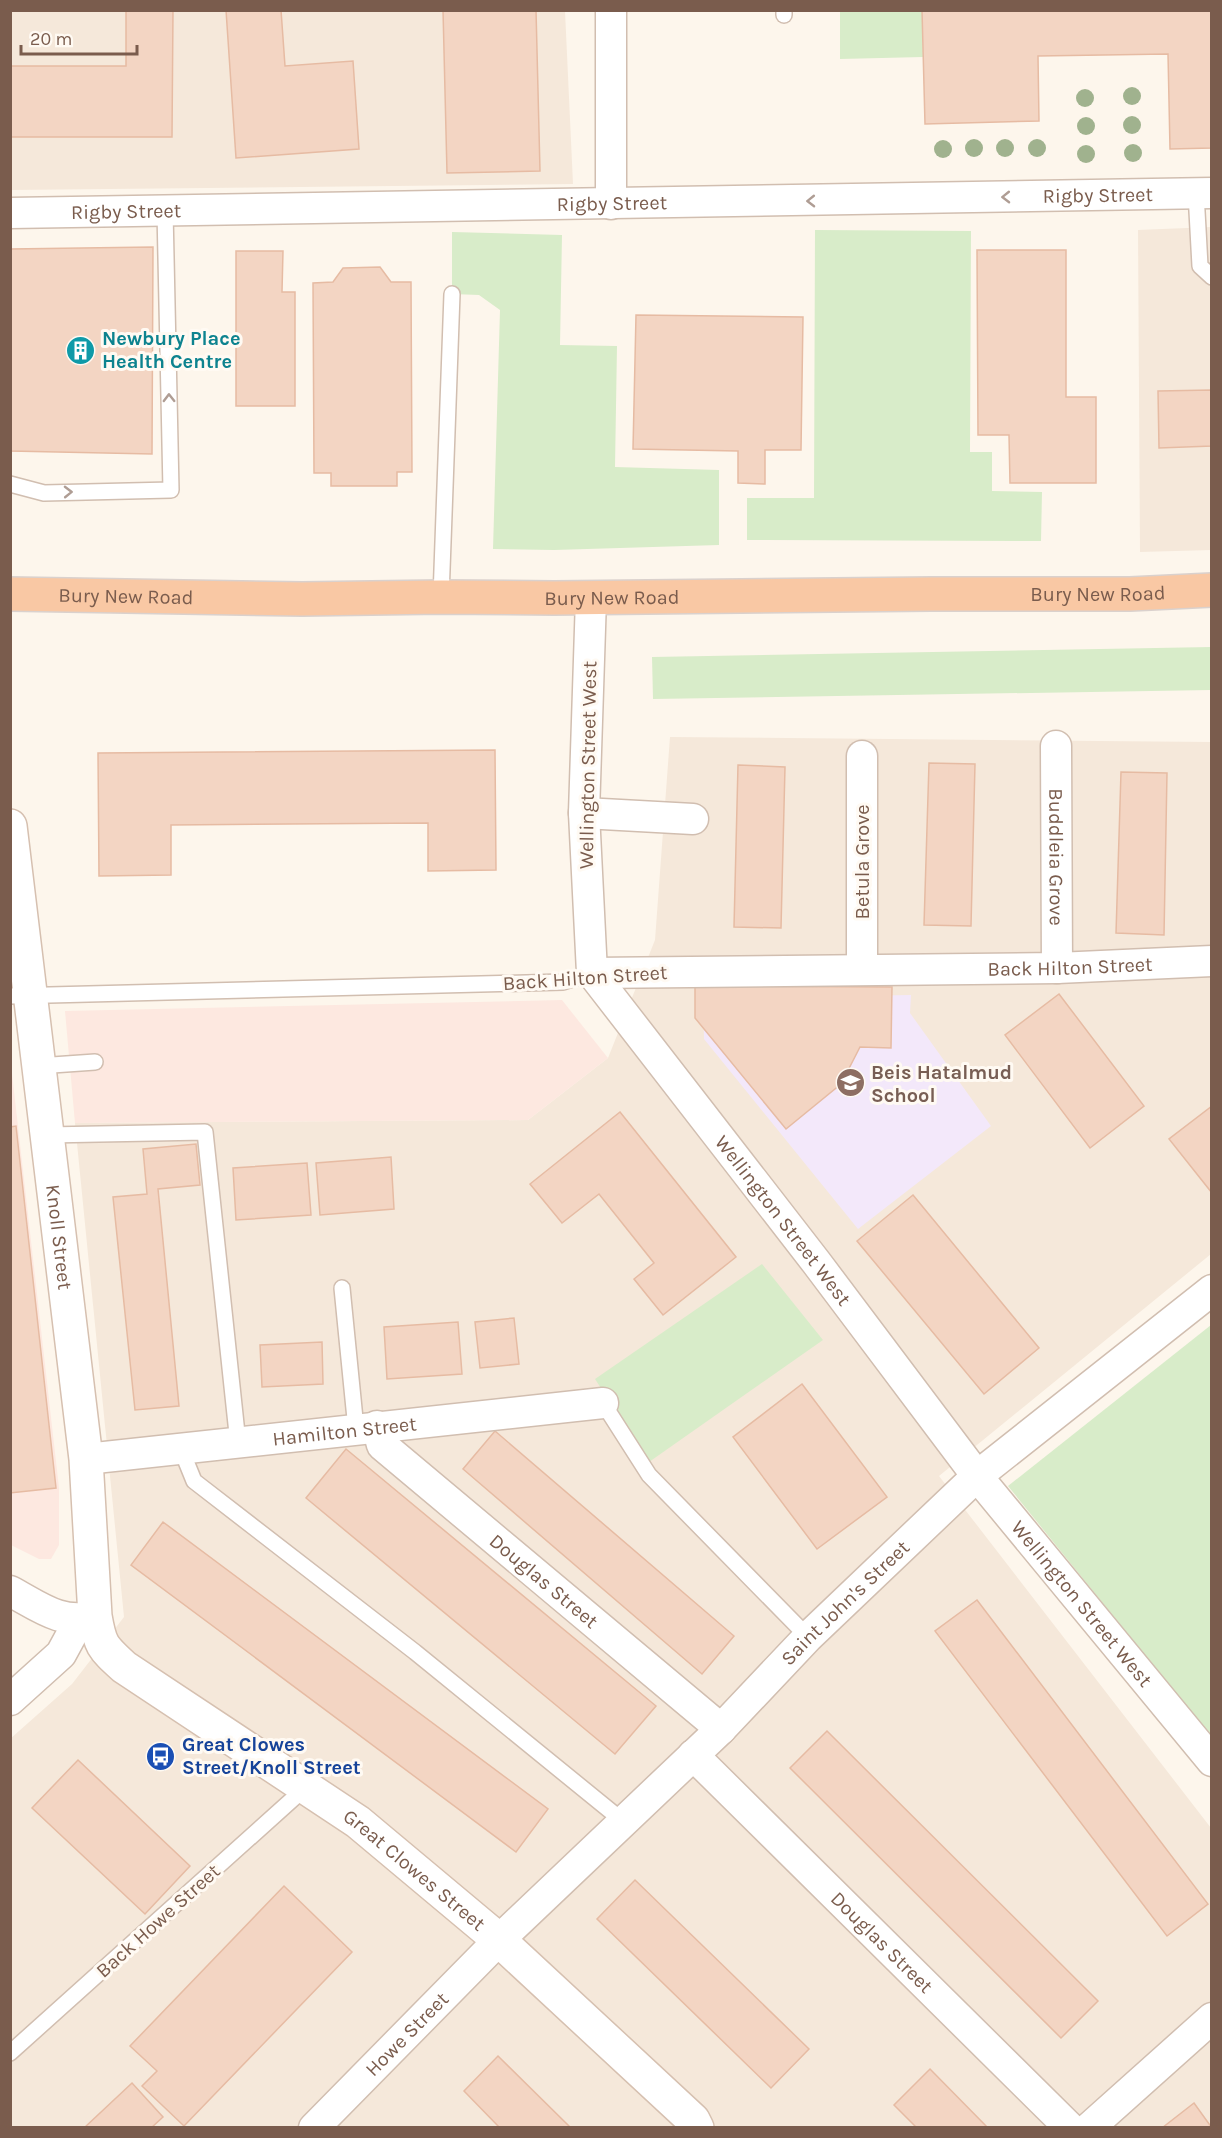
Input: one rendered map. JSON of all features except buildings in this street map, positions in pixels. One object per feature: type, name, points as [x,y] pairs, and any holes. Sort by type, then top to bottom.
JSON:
[{"type":"highway","name":"Bury New Road","points":[[10,594],[302,599],[1130,594],[1212,590]]},
{"type":"main road","name":"Knoll Street","points":[[10,826],[20,997],[38,1066],[86,1459],[87,1618],[104,1649]]},
{"type":"main road","name":"Great Clowes Street","points":[[104,1649],[124,1666],[358,1822],[499,1940],[692,2125]]},
{"type":"street","points":[[611,10],[611,204]]},
{"type":"street","name":"Rigby Street","points":[[10,213],[1204,193]]},
{"type":"street","name":"Wellington Street West","points":[[591,598],[584,813],[592,973],[816,1262],[977,1476],[1212,1761]]},
{"type":"street","name":"Buddleia Grove","points":[[1056,746],[1057,968]]},
{"type":"street","name":"Betula Grove","points":[[862,756],[862,969]]},
{"type":"street","points":[[584,813],[693,819]]},
{"type":"street","name":"Back Hilton Street","points":[[592,973],[1057,968],[1212,961]]},
{"type":"street","name":"Saint John's Street","points":[[499,1940],[721,1729],[808,1637],[977,1476],[1212,1290]]},
{"type":"street","name":"Hamilton Street","points":[[86,1459],[603,1403]]},
{"type":"street","name":"Douglas Street","points":[[367,1428],[382,1445],[721,1729]]},
{"type":"street","points":[[10,1591],[63,1618],[87,1618]]},
{"type":"street","points":[[10,1700],[61,1654],[87,1618]]},
{"type":"street","name":"Douglas Street","points":[[693,1755],[1086,2127]]},
{"type":"street","name":"Howe Street","points":[[314,2127],[499,1940]]},
{"type":"street","points":[[1086,2127],[1212,2018]]},
{"type":"lane","points":[[1204,193],[1200,266],[1212,277]]},
{"type":"lane","points":[[10,484],[44,493],[171,490],[165,211]]},
{"type":"lane","points":[[441,597],[452,294]]},
{"type":"lane","name":"Back Hilton Street","points":[[20,997],[563,982],[592,973]]},
{"type":"lane","points":[[38,1066],[95,1062]]},
{"type":"lane","points":[[47,1135],[205,1132],[238,1443]]},
{"type":"lane","points":[[342,1288],[367,1428]]},
{"type":"lane","points":[[603,1403],[649,1475],[808,1637]]},
{"type":"lane","points":[[181,1449],[194,1481],[415,1652],[624,1822]]},
{"type":"lane","name":"Back Howe Street","points":[[10,2053],[305,1788]]},
{"type":"shaded area","points":[[10,11],[565,11],[573,184],[11,190]]},
{"type":"shaded area","points":[[1211,227],[1211,550],[1140,552],[1138,230]]},
{"type":"shaded area","points":[[670,737],[1211,742],[1211,1254],[939,1476],[1211,1828],[1211,2127],[11,2127],[10,1739],[72,1684],[124,1617],[75,1123],[528,1120],[608,1058],[655,940]]},
{"type":"shaded area","name":"Beis Hatalmud School","points":[[911,995],[910,1013],[991,1126],[858,1229],[704,1039],[703,999]]},
{"type":"shaded area","points":[[562,1000],[608,1058],[528,1120],[75,1123],[65,1011]]},
{"type":"shaded area","points":[[10,1056],[59,1488],[59,1545],[51,1559],[39,1559],[11,1545]]},
{"type":"green space","points":[[840,11],[922,11],[923,57],[840,59]]},
{"type":"green space","points":[[815,230],[971,231],[970,452],[992,452],[992,491],[1042,492],[1041,541],[747,540],[747,498],[814,498]]},
{"type":"green space","points":[[452,232],[562,235],[560,345],[617,346],[615,467],[719,470],[719,545],[554,550],[493,549],[500,310],[479,295],[452,294]]},
{"type":"green space","points":[[1211,647],[1211,690],[653,699],[652,657]]},
{"type":"green space","points":[[762,1264],[823,1340],[649,1462],[595,1379]]},
{"type":"green space","points":[[1211,1325],[1211,1737],[1008,1486]]},
{"type":"place","name":"Newbury Place Health Centre","points":[[81,350]]},
{"type":"place","name":"Beis Hatalmud School","points":[[850,1083]]},
{"type":"place","name":"Great Clowes Street/Knoll Street","points":[[161,1756]]}]
